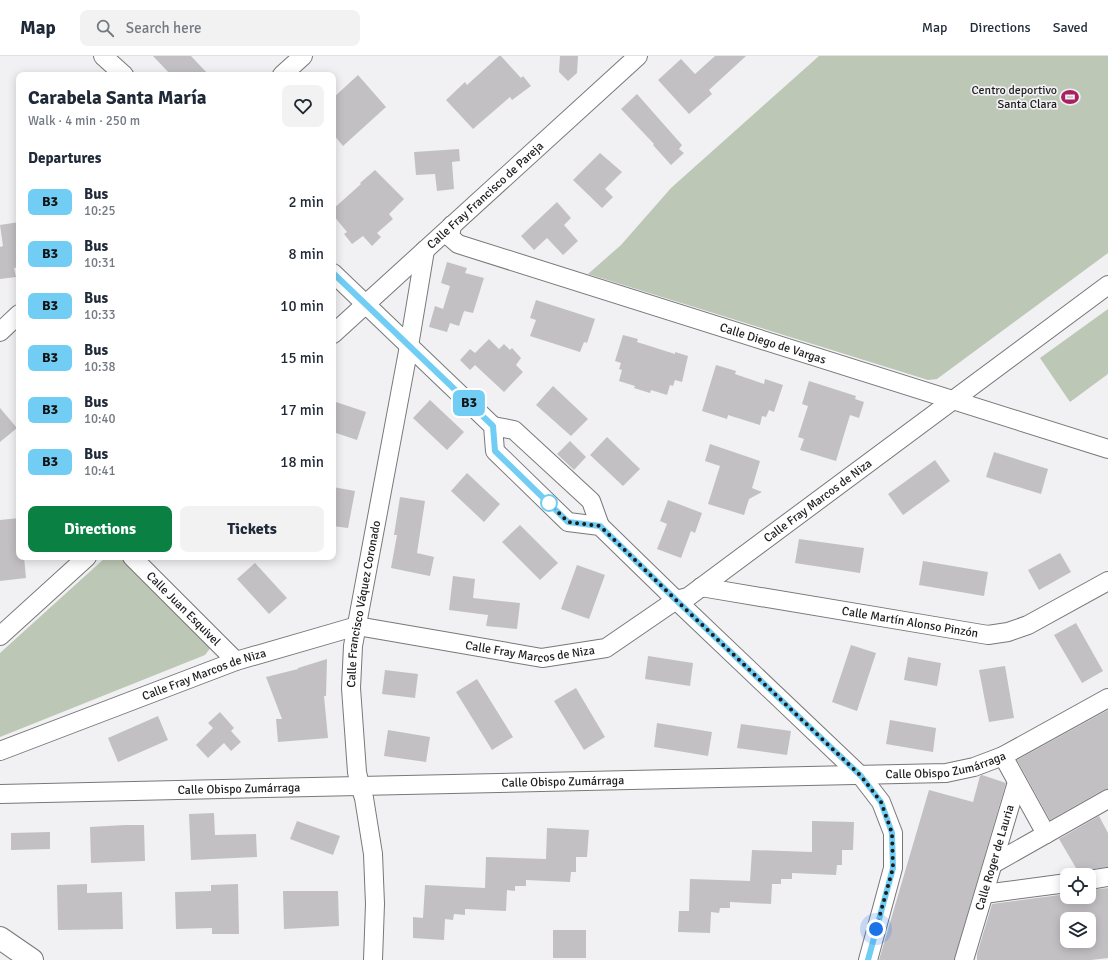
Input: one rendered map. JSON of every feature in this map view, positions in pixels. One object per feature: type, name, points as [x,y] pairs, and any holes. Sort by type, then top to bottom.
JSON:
[{"type":"street","points":[[104,56],[121,72]]},
{"type":"street","points":[[285,72],[303,56]]},
{"type":"street","name":"Calle Fray Francisco de Pareja","points":[[336,331],[638,56]]},
{"type":"street","name":"Calle Diego de Vargas","points":[[452,225],[450,237],[458,244],[1108,449]]},
{"type":"street","name":"Calle Francisco Váquez Coronado","points":[[373,960],[375,904],[373,854],[364,798],[357,772],[350,688],[353,646],[409,346],[424,250]]},
{"type":"street","points":[[336,276],[493,426],[514,430],[591,501],[600,526],[861,776],[881,802],[892,833],[893,868],[868,960]]},
{"type":"street","name":"Calle Fray Marcos de Niza","points":[[0,751],[236,661],[357,626],[542,658],[606,648],[676,600],[688,597],[1108,285]]},
{"type":"street","points":[[0,332],[16,317]]},
{"type":"street","points":[[493,426],[495,451],[568,522],[600,526]]},
{"type":"street","points":[[0,636],[84,560]]},
{"type":"street","name":"Calle Juan Esquivel","points":[[135,560],[236,661]]},
{"type":"street","name":"Calle Martín Alonso Pinzón","points":[[701,586],[988,635],[1008,632],[1028,625],[1108,581]]},
{"type":"street","name":"Calle Obispo Zumárraga","points":[[0,794],[946,774],[974,767],[1003,756],[1108,698]]},
{"type":"street","points":[[1003,756],[1046,834]]},
{"type":"street","name":"Calle Roger de Lauria","points":[[964,960],[1017,782]]},
{"type":"street","points":[[993,864],[1108,799]]},
{"type":"street","points":[[1096,879],[1108,877]]},
{"type":"street","points":[[984,894],[1060,884]]},
{"type":"street","points":[[0,938],[32,960]]},
{"type":"green space","points":[[819,56],[1108,56],[1108,253],[937,379],[928,380],[588,274],[621,245],[671,188]]},
{"type":"green space","points":[[1108,309],[1108,374],[1070,402],[1040,358]]},
{"type":"green space","points":[[103,560],[123,560],[211,647],[205,655],[0,737],[0,653]]},
{"type":"building","points":[[153,56],[191,56],[206,72],[168,72]]},
{"type":"building","points":[[499,56],[501,56],[521,78],[523,76],[531,86],[512,100],[510,97],[473,129],[446,100],[465,82],[467,85]]},
{"type":"building","points":[[560,56],[578,56],[577,73],[568,81],[559,72]]},
{"type":"building","points":[[715,56],[746,56],[709,90],[712,94],[689,114],[658,80],[681,59],[695,74]]},
{"type":"building","points":[[358,75],[386,107],[343,146],[336,138],[336,95]]},
{"type":"building","points":[[637,94],[682,145],[679,149],[684,153],[671,165],[653,145],[654,144],[621,109]]},
{"type":"building","points":[[459,149],[460,161],[452,162],[454,189],[437,191],[435,174],[416,175],[414,152]]},
{"type":"building","points":[[600,153],[622,172],[605,189],[613,197],[602,208],[573,180]]},
{"type":"building","points":[[375,170],[404,199],[389,214],[393,219],[377,233],[381,237],[372,246],[363,236],[352,244],[344,234],[347,232],[336,219],[336,206],[361,184],[360,183]]},
{"type":"building","points":[[557,202],[571,218],[564,225],[578,241],[563,255],[547,238],[534,250],[521,236]]},
{"type":"building","points":[[16,222],[16,268],[14,268],[16,277],[0,279],[0,247],[3,246],[0,225]]},
{"type":"building","points":[[447,262],[467,268],[465,273],[484,278],[473,313],[464,311],[459,326],[450,323],[447,332],[429,327],[435,306],[443,309],[450,286],[441,283]]},
{"type":"building","points":[[536,300],[595,319],[587,343],[584,342],[580,352],[530,336],[536,320],[530,318]]},
{"type":"building","points":[[623,335],[638,339],[637,342],[675,354],[675,352],[688,356],[682,382],[675,380],[673,386],[670,385],[667,395],[651,390],[650,393],[619,381],[622,370],[619,369],[621,363],[615,361]]},
{"type":"building","points":[[489,339],[499,349],[504,344],[510,350],[512,348],[521,358],[516,365],[523,372],[504,392],[475,365],[470,370],[460,360],[470,349],[475,353]]},
{"type":"building","points":[[716,365],[736,371],[735,374],[764,384],[765,379],[783,385],[774,412],[769,410],[766,417],[762,416],[760,425],[728,415],[727,419],[702,411]]},
{"type":"building","points":[[809,381],[856,396],[855,399],[864,402],[859,418],[850,415],[836,461],[800,450],[804,439],[798,437],[808,406],[802,404]]},
{"type":"building","points":[[553,386],[588,419],[571,436],[536,405]]},
{"type":"building","points":[[430,400],[464,432],[447,450],[413,418]]},
{"type":"building","points":[[336,402],[366,412],[357,440],[336,433]]},
{"type":"building","points":[[0,408],[16,427],[16,429],[0,442]]},
{"type":"building","points":[[607,437],[640,469],[623,486],[590,455]]},
{"type":"building","points":[[570,441],[586,457],[574,470],[557,454]]},
{"type":"building","points":[[710,444],[760,461],[752,488],[762,492],[749,499],[744,515],[708,504],[720,466],[705,461]]},
{"type":"building","points":[[994,452],[1048,469],[1041,494],[986,477]]},
{"type":"building","points":[[935,460],[950,481],[903,515],[888,494]]},
{"type":"building","points":[[467,473],[500,504],[484,522],[451,491]]},
{"type":"building","points":[[336,488],[355,491],[348,528],[336,526]]},
{"type":"building","points":[[400,497],[425,501],[417,553],[434,557],[430,576],[391,568],[397,535],[394,535]]},
{"type":"building","points":[[668,500],[702,513],[695,533],[691,531],[681,558],[657,549],[667,524],[660,521]]},
{"type":"building","points":[[16,518],[16,560],[24,560],[26,578],[0,581],[0,520]]},
{"type":"building","points":[[520,525],[558,563],[540,580],[502,542]]},
{"type":"building","points":[[799,539],[864,548],[860,573],[795,563]]},
{"type":"building","points":[[1060,553],[1071,572],[1039,590],[1028,570]]},
{"type":"building","points":[[923,561],[988,572],[984,596],[919,585]]},
{"type":"building","points":[[255,563],[287,598],[269,614],[237,579]]},
{"type":"building","points":[[577,565],[605,575],[589,619],[561,609]]},
{"type":"building","points":[[453,576],[475,579],[473,598],[520,603],[517,629],[486,626],[488,615],[449,610]]},
{"type":"building","points":[[1076,623],[1103,671],[1082,683],[1054,635]]},
{"type":"building","points":[[851,645],[876,653],[857,711],[832,702]]},
{"type":"building","points":[[648,656],[693,663],[690,686],[645,679]]},
{"type":"building","points":[[908,657],[941,663],[937,686],[904,680]]},
{"type":"building","points":[[327,659],[326,696],[324,696],[328,738],[278,742],[276,719],[282,719],[266,677],[298,669]]},
{"type":"building","points":[[1005,666],[1014,718],[989,722],[979,670]]},
{"type":"building","points":[[385,670],[418,674],[415,698],[382,694]]},
{"type":"building","points":[[477,679],[513,737],[492,750],[456,692]]},
{"type":"building","points":[[576,688],[605,737],[584,750],[554,701]]},
{"type":"building","points":[[1108,710],[1108,789],[1103,790],[1050,820],[1017,760]]},
{"type":"building","points":[[220,712],[234,728],[231,731],[241,742],[231,751],[224,743],[208,758],[196,745],[213,728],[208,723]]},
{"type":"building","points":[[158,716],[168,740],[118,762],[108,738]]},
{"type":"building","points":[[890,720],[936,728],[933,752],[886,744]]},
{"type":"building","points":[[657,723],[712,732],[708,756],[654,747]]},
{"type":"building","points":[[741,724],[791,731],[787,755],[737,748]]},
{"type":"building","points":[[388,730],[430,737],[426,762],[384,756]]},
{"type":"building","points":[[982,775],[1006,783],[954,960],[879,960],[929,790],[973,802],[980,776]]},
{"type":"building","points":[[214,813],[215,835],[256,834],[257,857],[191,860],[189,814]]},
{"type":"building","points":[[1099,816],[1108,833],[1108,867],[1096,869],[1076,868],[1059,839]]},
{"type":"building","points":[[297,821],[340,836],[333,855],[290,839]]},
{"type":"building","points":[[812,821],[854,822],[853,850],[842,850],[842,865],[837,865],[836,875],[792,873],[792,879],[781,879],[781,884],[772,884],[771,904],[730,902],[730,908],[720,908],[719,913],[711,912],[710,933],[678,932],[679,911],[689,911],[690,879],[750,881],[752,850],[812,852]]},
{"type":"building","points":[[144,825],[145,861],[91,863],[90,827]]},
{"type":"building","points":[[547,828],[589,830],[587,857],[576,857],[576,872],[571,872],[570,882],[526,880],[526,886],[515,886],[515,891],[507,890],[506,911],[465,909],[465,915],[454,914],[453,920],[445,919],[444,940],[413,938],[413,917],[423,918],[425,885],[485,888],[486,857],[546,859]]},
{"type":"building","points":[[50,832],[50,849],[11,850],[11,833]]},
{"type":"building","points":[[87,884],[87,893],[122,892],[123,929],[58,930],[57,885]]},
{"type":"building","points":[[238,884],[239,934],[212,934],[212,928],[176,929],[175,892],[211,891],[211,885]]},
{"type":"building","points":[[1108,888],[1108,958],[1091,960],[977,960],[977,954],[992,904],[1060,895],[1060,904],[1096,904],[1096,889]]},
{"type":"building","points":[[283,891],[338,891],[339,926],[284,929]]},
{"type":"building","points":[[553,930],[586,930],[586,958],[553,958]]},
{"type":"bus line","name":"B3","points":[[336,276],[493,426],[495,451],[568,522],[600,526],[868,784],[881,802],[892,833],[893,868],[868,960]]},
{"type":"place","name":"Centro deportivo Santa Clara","points":[[1070,97]]},
{"type":"route","points":[[549,503],[568,522],[600,526],[861,776],[881,802],[892,833],[893,868],[876,929]]}]
